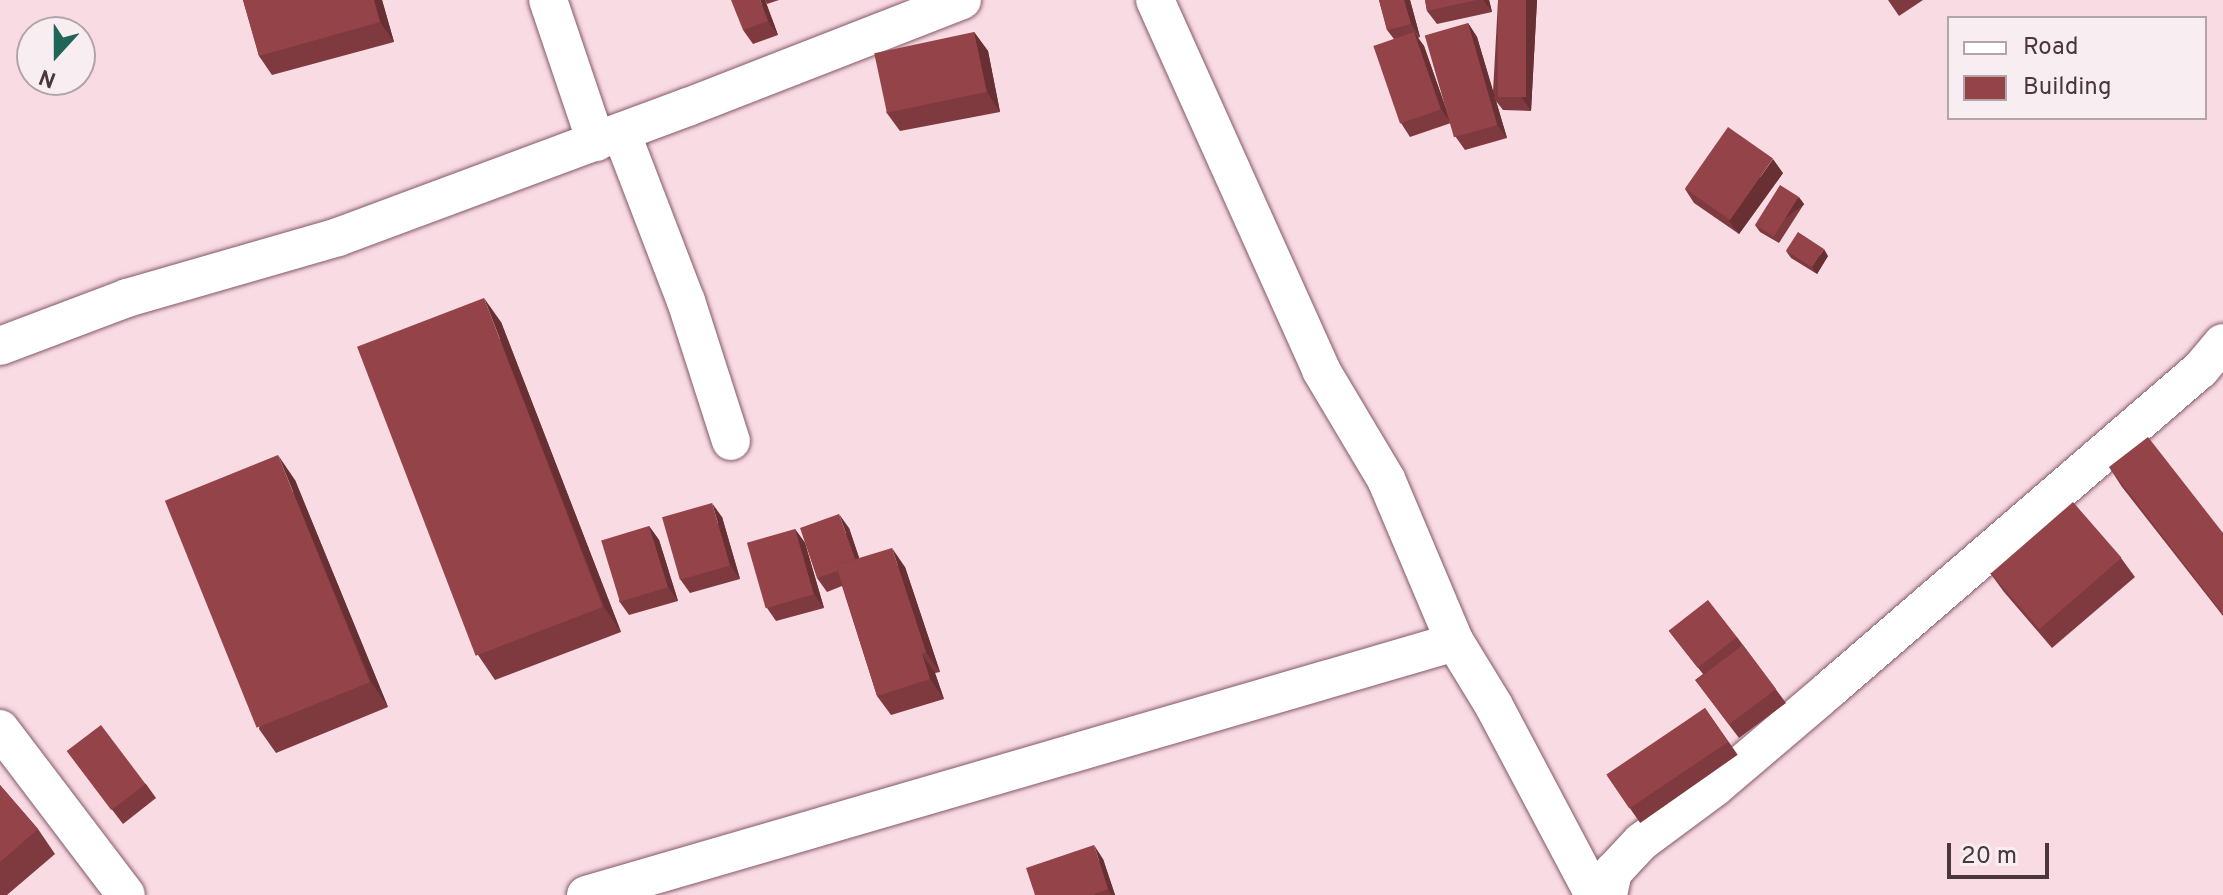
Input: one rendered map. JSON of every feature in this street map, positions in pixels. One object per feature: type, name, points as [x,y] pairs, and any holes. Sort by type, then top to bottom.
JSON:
[{"type":"street","points":[[548,0],[608,137],[686,301],[731,441]]},
{"type":"street","points":[[0,346],[127,298],[338,237],[962,0]]},
{"type":"street","points":[[1155,0],[1280,285],[1321,370],[1386,479],[1455,642],[1494,706],[1594,895]]},
{"type":"street","points":[[1608,895],[1613,872],[1641,842],[1715,787],[1912,619],[2200,370],[2223,343]]},
{"type":"street","points":[[586,895],[1455,642]]},
{"type":"street","points":[[0,729],[126,895]]},
{"type":"building","points":[[243,0],[374,0],[380,22],[259,56]]},
{"type":"building","points":[[731,0],[760,0],[768,21],[743,30]]},
{"type":"building","points":[[1379,0],[1404,0],[1411,24],[1387,30]]},
{"type":"building","points":[[1425,0],[1476,0],[1427,11]]},
{"type":"building","points":[[1498,0],[1526,0],[1526,97],[1498,97]]},
{"type":"building","points":[[1468,23],[1497,125],[1454,137],[1425,35]]},
{"type":"building","points":[[974,32],[987,92],[887,113],[874,53]]},
{"type":"building","points":[[1414,32],[1441,110],[1400,124],[1373,46]]},
{"type":"building","points":[[1728,127],[1773,159],[1730,220],[1685,188]]},
{"type":"building","points":[[1780,185],[1799,197],[1774,237],[1755,225]]},
{"type":"building","points":[[1798,232],[1824,249],[1812,267],[1786,250]]},
{"type":"building","points":[[484,298],[603,607],[476,656],[357,347]]},
{"type":"building","points":[[2148,437],[2223,533],[2223,614],[2109,467]]},
{"type":"building","points":[[278,455],[370,682],[257,728],[165,501]]},
{"type":"building","points":[[2073,502],[2122,558],[2039,629],[1991,574]]},
{"type":"building","points":[[712,503],[730,565],[680,580],[662,517]]},
{"type":"building","points":[[839,514],[855,559],[836,565],[838,571],[817,578],[800,528]]},
{"type":"building","points":[[649,526],[668,587],[620,602],[601,541]]},
{"type":"building","points":[[795,529],[814,594],[766,608],[747,543]]},
{"type":"building","points":[[892,548],[926,652],[922,654],[930,679],[877,696],[836,565]]},
{"type":"building","points":[[1708,600],[1737,637],[1698,668],[1669,631]]},
{"type":"building","points":[[1743,645],[1776,689],[1729,724],[1696,681]]},
{"type":"building","points":[[1705,708],[1728,742],[1629,809],[1606,775]]},
{"type":"building","points":[[101,725],[146,784],[111,810],[67,751]]},
{"type":"building","points":[[0,785],[38,829],[0,862]]},
{"type":"building","points":[[1094,845],[1108,889],[1094,895],[1035,895],[1026,868]]}]
